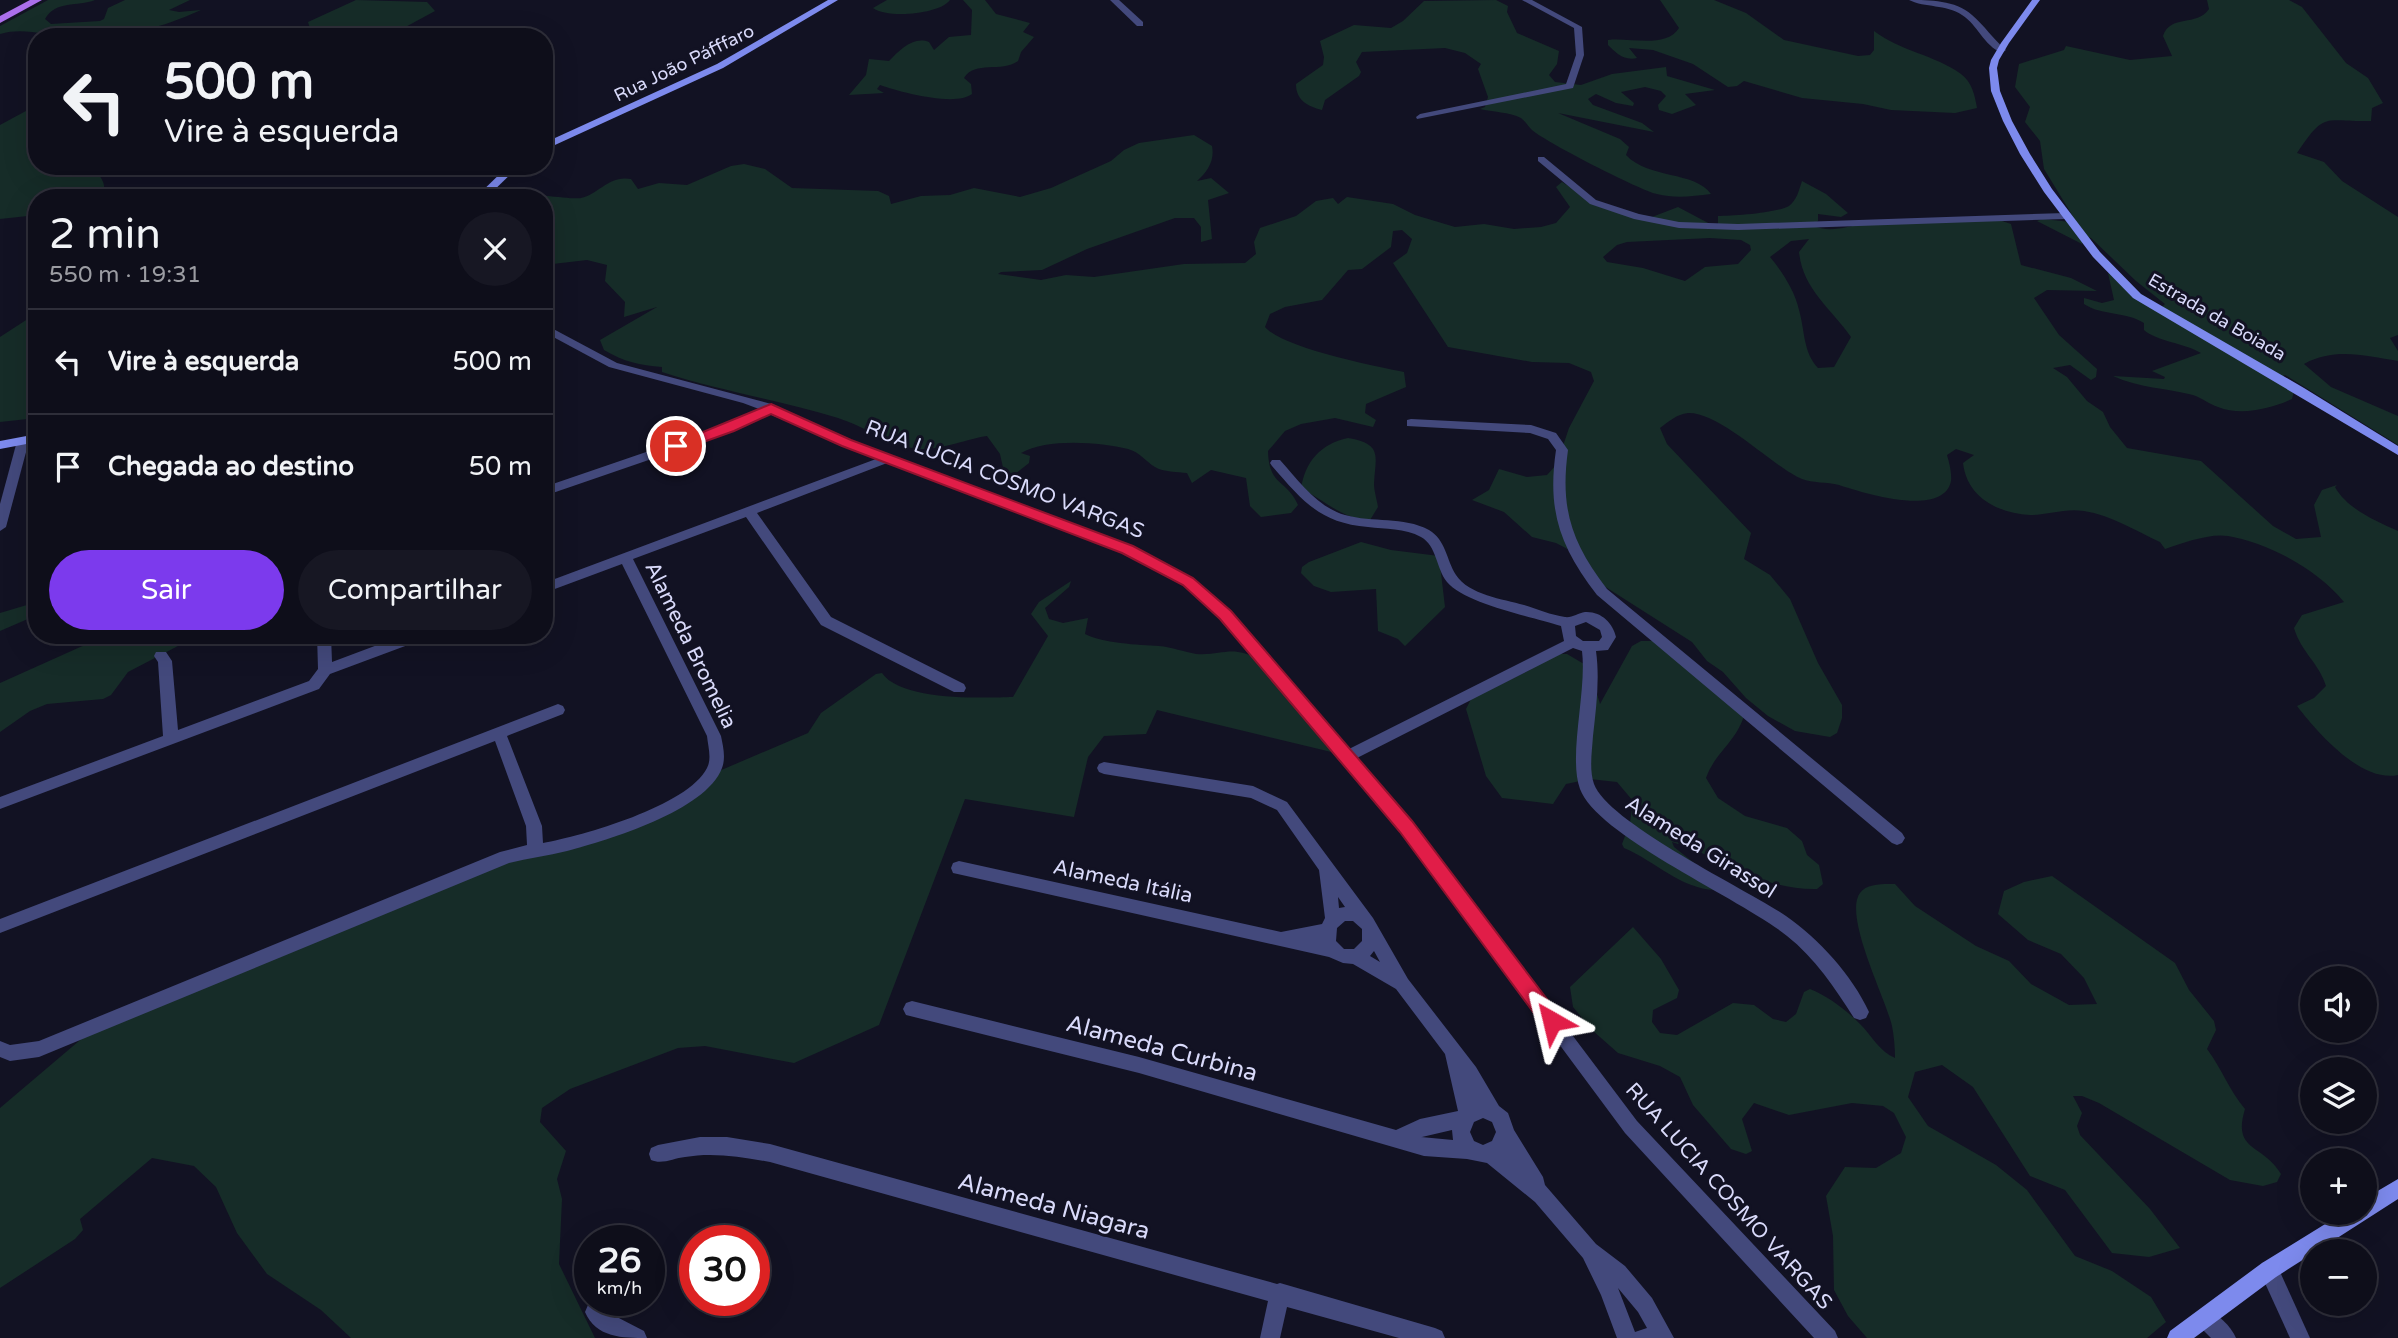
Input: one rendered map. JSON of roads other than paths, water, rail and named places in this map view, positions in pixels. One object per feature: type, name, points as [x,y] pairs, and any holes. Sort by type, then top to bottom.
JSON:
[{"type":"main road","points":[[0,20],[37,0]]},
{"type":"main road","name":"Rua João Páfffaro","points":[[553,142],[712,70],[834,0]]},
{"type":"main road","name":"Estrada da Boiada","points":[[2036,0],[1995,61],[1993,75],[2000,99],[2033,166],[2064,216],[2119,281],[2137,296],[2342,414],[2398,451]]},
{"type":"main road","points":[[490,189],[504,175]]},
{"type":"main road","points":[[0,445],[28,440]]},
{"type":"main road","points":[[2377,1201],[2398,1188]]},
{"type":"main road","points":[[2178,1338],[2270,1270],[2340,1225]]},
{"type":"street","points":[[1114,0],[1140,24]]},
{"type":"street","points":[[1420,117],[1570,86],[1580,55],[1577,27],[1526,0]]},
{"type":"street","points":[[1913,0],[1963,12],[1987,41],[2002,50]]},
{"type":"street","points":[[1541,159],[1593,202],[1637,217],[1679,225],[1738,227],[2064,216]]},
{"type":"street","name":"RUA LUCIA COSMO VARGAS","points":[[553,332],[623,368],[771,408],[887,459],[1128,550],[1188,582],[1226,615],[1348,756],[1447,878],[1631,1127],[1828,1338]]},
{"type":"street","points":[[553,489],[729,428],[771,408]]},
{"type":"street","points":[[1411,423],[1531,429],[1552,436],[1562,450],[1556,491],[1566,538],[1586,573],[1619,607],[1897,838]]},
{"type":"street","points":[[0,527],[23,441]]},
{"type":"street","name":"Alameda Bromelia","points":[[5,1051],[39,1049],[494,862],[534,848],[585,840],[660,811],[704,785],[714,771],[717,754],[714,736],[626,558],[887,459]]},
{"type":"street","points":[[1276,463],[1309,499],[1329,514],[1342,519],[1403,525],[1429,534],[1434,539],[1451,578],[1474,595],[1568,623],[1586,617],[1601,622],[1609,637],[1603,646],[1589,648],[1573,642],[1566,632],[1568,623]]},
{"type":"street","points":[[749,511],[826,621],[959,688]]},
{"type":"street","points":[[553,586],[626,558]]},
{"type":"street","points":[[1601,622],[1619,607]]},
{"type":"street","points":[[1348,756],[1573,642]]},
{"type":"street","points":[[324,644],[325,670]]},
{"type":"street","points":[[0,803],[301,691],[314,685],[325,670],[395,644]]},
{"type":"street","name":"Alameda Girassol","points":[[1589,648],[1593,679],[1584,777],[1593,797],[1616,820],[1781,922],[1823,959],[1860,1012]]},
{"type":"street","points":[[161,656],[166,661],[171,739]]},
{"type":"street","points":[[0,926],[558,710]]},
{"type":"street","points":[[499,733],[534,826],[534,848]]},
{"type":"street","points":[[1104,768],[1267,796],[1282,806],[1373,934],[1402,984],[1448,1040],[1493,1113],[1500,1119],[1542,1195],[1589,1251],[1632,1289],[1664,1338]]},
{"type":"street","name":"Alameda Itália","points":[[959,868],[1336,951]]},
{"type":"street","points":[[1326,871],[1330,925],[1327,939],[1336,951],[1355,956],[1402,984]]},
{"type":"street","points":[[1330,925],[1347,914],[1362,918]]},
{"type":"street","name":"Alameda Itália","points":[[1278,938],[1330,925]]},
{"type":"street","points":[[1355,956],[1369,948],[1373,934]]},
{"type":"street","name":"Alameda Curbina","points":[[912,1009],[1139,1065],[1424,1147],[1481,1152]]},
{"type":"street","points":[[1448,1040],[1466,1116],[1461,1135],[1542,1195]]},
{"type":"street","points":[[1397,1139],[1420,1128],[1485,1110],[1493,1113]]},
{"type":"street","points":[[1481,1152],[1504,1144],[1506,1133]]},
{"type":"street","name":"Alameda Niagara","points":[[658,1154],[697,1144],[729,1145],[769,1153],[1435,1338]]},
{"type":"street","points":[[1589,1251],[1609,1290],[1627,1338]]},
{"type":"street","points":[[2270,1270],[2300,1338]]},
{"type":"street","points":[[1270,1338],[1280,1293]]},
{"type":"street","points":[[599,1316],[637,1338]]},
{"type":"street","points":[[2205,1318],[2226,1338]]},
{"type":"street","points":[[1642,1338],[1656,1338]]}]
